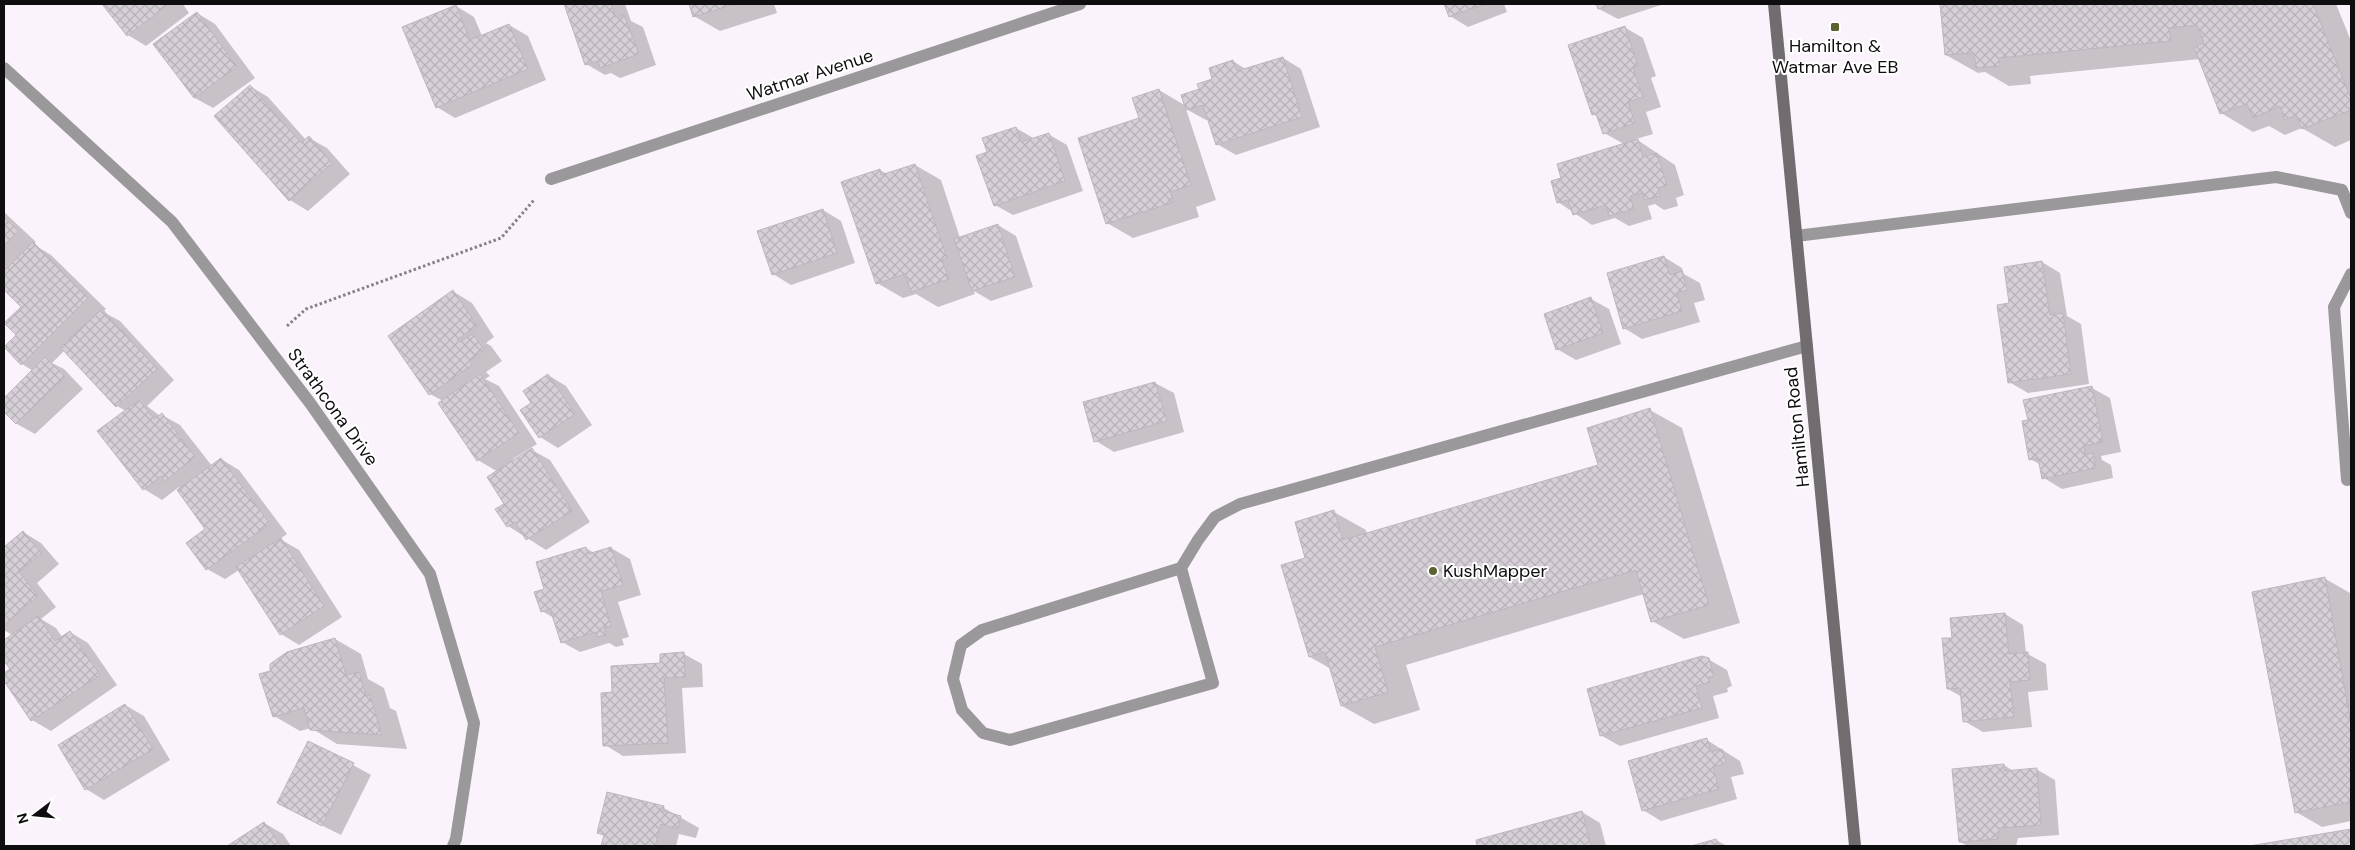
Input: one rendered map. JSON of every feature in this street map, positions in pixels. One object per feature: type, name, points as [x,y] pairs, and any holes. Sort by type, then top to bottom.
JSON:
[{"type":"main road","name":"Hamilton Road","points":[[1774,4],[1855,846]]},
{"type":"street","name":"Watmar Avenue","points":[[551,179],[1080,4]]},
{"type":"street","name":"Strathcona Drive","points":[[4,68],[172,222],[310,403],[430,574],[474,723],[456,839],[453,846]]},
{"type":"street","points":[[1796,236],[2276,177],[2342,190],[2351,213]]},
{"type":"street","points":[[2351,274],[2334,307],[2347,480],[2351,479]]},
{"type":"street","points":[[1181,568],[1213,683],[1010,740],[982,733],[962,710],[953,679],[961,645],[982,630],[1181,568],[1215,517],[1240,504],[1807,346]]},
{"type":"path","points":[[265,344],[306,309],[502,238],[551,179]]},
{"type":"building","points":[[102,4],[169,4],[127,36]]},
{"type":"building","points":[[564,4],[611,4],[616,18],[624,15],[639,54],[600,68],[598,61],[585,65]]},
{"type":"building","points":[[689,4],[735,4],[693,17]]},
{"type":"building","points":[[1444,4],[1485,4],[1449,17]]},
{"type":"building","points":[[1596,4],[1616,4],[1598,9]]},
{"type":"building","points":[[1940,4],[2313,4],[2351,99],[2351,110],[2302,129],[2296,115],[2285,120],[2280,106],[2253,118],[2247,104],[2220,114],[2194,47],[2204,43],[2197,25],[2169,28],[2171,41],[1999,58],[2000,66],[1976,68],[1974,53],[1945,55]]},
{"type":"building","points":[[456,5],[470,40],[509,24],[528,69],[436,108],[402,27]]},
{"type":"building","points":[[197,12],[237,67],[194,98],[153,44]]},
{"type":"building","points":[[1625,26],[1638,66],[1633,68],[1643,97],[1628,102],[1635,123],[1603,134],[1596,114],[1592,115],[1568,45]]},
{"type":"building","points":[[1283,57],[1302,117],[1216,145],[1203,105],[1186,110],[1181,95],[1199,89],[1197,84],[1212,79],[1209,68],[1233,60],[1237,71]]},
{"type":"building","points":[[250,85],[301,143],[309,136],[332,163],[289,201],[214,116]]},
{"type":"building","points":[[1159,89],[1191,185],[1170,192],[1174,202],[1106,224],[1078,138],[1139,118],[1132,98]]},
{"type":"building","points":[[1016,127],[1021,142],[1049,133],[1065,181],[994,206],[976,156],[987,152],[982,138]]},
{"type":"building","points":[[1638,139],[1643,157],[1657,153],[1667,185],[1658,188],[1660,196],[1645,200],[1642,193],[1630,196],[1634,209],[1609,216],[1606,205],[1573,215],[1568,200],[1557,203],[1551,181],[1561,178],[1557,164]]},
{"type":"building","points":[[915,164],[947,258],[942,260],[949,279],[911,292],[905,274],[876,284],[841,182],[880,169],[881,175]]},
{"type":"building","points":[[823,209],[837,253],[772,275],[757,231]]},
{"type":"building","points":[[4,217],[18,231],[4,246]]},
{"type":"building","points":[[998,224],[1015,277],[972,291],[954,239]]},
{"type":"building","points":[[33,242],[88,298],[21,365],[4,347],[16,335],[4,323],[21,307],[4,290],[4,271]]},
{"type":"building","points":[[1664,256],[1670,275],[1682,271],[1687,290],[1677,293],[1682,311],[1623,329],[1607,273]]},
{"type":"building","points":[[2042,261],[2050,315],[2063,313],[2071,374],[2008,383],[1997,305],[2009,303],[2004,267]]},
{"type":"building","points":[[453,290],[477,326],[457,340],[459,342],[473,334],[484,350],[469,361],[472,365],[429,395],[388,336]]},
{"type":"building","points":[[1591,297],[1603,333],[1556,350],[1544,314]]},
{"type":"building","points":[[102,309],[157,369],[116,407],[60,347]]},
{"type":"building","points":[[45,357],[65,377],[16,424],[4,412],[4,398]]},
{"type":"building","points":[[480,374],[519,433],[477,461],[438,403]]},
{"type":"building","points":[[548,374],[575,414],[539,438],[520,410],[531,403],[523,391]]},
{"type":"building","points":[[1155,382],[1167,421],[1094,442],[1083,402]]},
{"type":"building","points":[[2092,386],[2103,442],[2084,446],[2085,455],[2093,453],[2096,468],[2042,479],[2038,458],[2029,460],[2022,421],[2028,420],[2023,400]]},
{"type":"building","points":[[139,400],[154,419],[162,413],[195,457],[165,481],[161,476],[143,490],[97,431]]},
{"type":"building","points":[[1650,408],[1709,605],[1651,622],[1636,570],[1375,647],[1388,692],[1341,706],[1325,652],[1309,657],[1281,565],[1305,558],[1295,522],[1334,510],[1343,540],[1598,465],[1587,428]]},
{"type":"building","points":[[532,448],[572,511],[526,540],[515,522],[507,527],[495,509],[504,504],[487,477]]},
{"type":"building","points":[[221,458],[270,524],[206,570],[186,543],[205,529],[177,490]]},
{"type":"building","points":[[23,531],[41,553],[19,572],[38,596],[4,625],[4,547]]},
{"type":"building","points":[[281,538],[324,606],[280,635],[236,567]]},
{"type":"building","points":[[586,547],[588,554],[611,547],[623,585],[601,591],[611,626],[604,628],[606,635],[597,637],[595,632],[561,643],[550,609],[541,612],[534,592],[544,589],[536,562]]},
{"type":"building","points":[[2325,577],[2351,724],[2351,802],[2295,813],[2252,592]]},
{"type":"building","points":[[2005,613],[2009,654],[2028,652],[2030,680],[2010,682],[2014,717],[1963,722],[1960,688],[1947,689],[1942,638],[1952,638],[1950,618]]},
{"type":"building","points":[[38,616],[55,641],[70,631],[100,675],[31,721],[4,681],[4,673],[10,669],[4,661],[4,640]]},
{"type":"building","points":[[335,638],[346,675],[359,672],[366,696],[370,695],[382,735],[310,730],[304,708],[273,717],[259,674],[270,671],[270,664],[287,652]]},
{"type":"building","points":[[684,652],[685,677],[664,678],[668,743],[603,746],[601,693],[612,692],[611,666],[660,663],[660,654]]},
{"type":"building","points":[[1702,656],[1709,658],[1714,676],[1709,677],[1710,682],[1696,686],[1702,708],[1600,736],[1587,689]]},
{"type":"building","points":[[125,704],[153,749],[85,790],[58,745]]},
{"type":"building","points":[[1707,738],[1711,752],[1722,749],[1726,763],[1713,767],[1719,789],[1642,811],[1628,761]]},
{"type":"building","points":[[308,741],[354,763],[322,826],[277,803]]},
{"type":"building","points":[[2004,764],[2004,771],[2037,768],[2041,825],[1999,828],[1998,839],[1959,842],[1952,769]]},
{"type":"building","points":[[607,792],[664,806],[663,811],[681,816],[678,829],[661,824],[655,846],[601,846],[604,835],[597,833]]},
{"type":"building","points":[[1582,811],[1591,846],[1477,846],[1476,840]]},
{"type":"building","points":[[264,822],[281,846],[227,846]]},
{"type":"building","points":[[2351,829],[2351,846],[2249,846]]},
{"type":"building","points":[[1716,839],[1719,846],[1691,846]]},
{"type":"place","name":"Hamilton & Watmar Ave EB","points":[[1835,27]]},
{"type":"place","name":"KushMapper","points":[[1433,571]]}]
